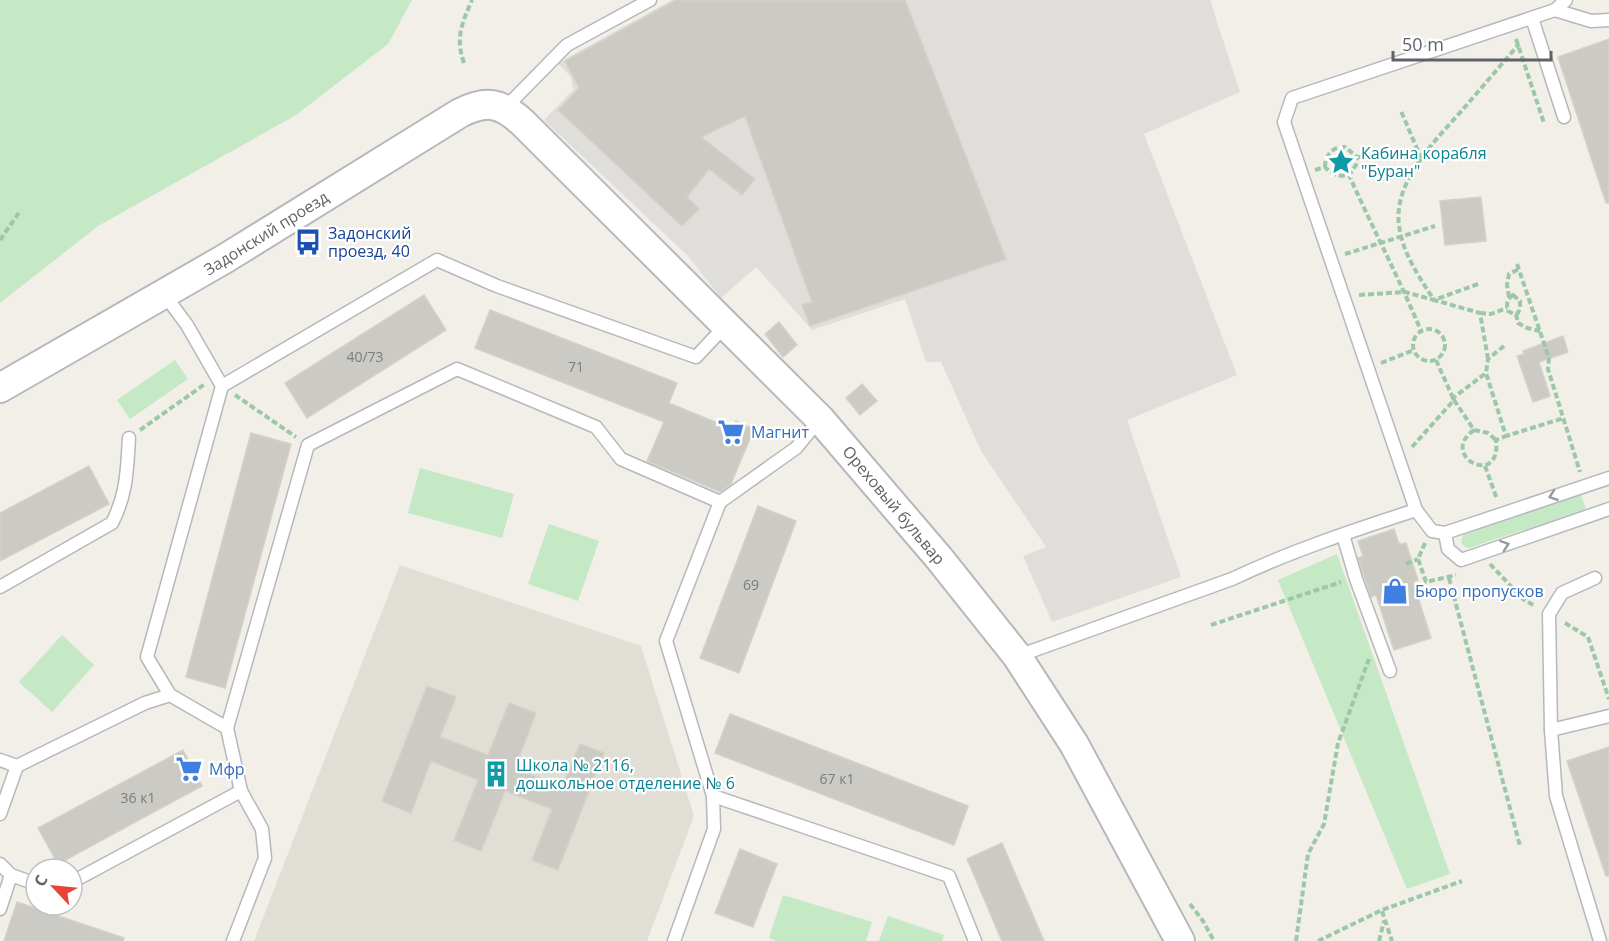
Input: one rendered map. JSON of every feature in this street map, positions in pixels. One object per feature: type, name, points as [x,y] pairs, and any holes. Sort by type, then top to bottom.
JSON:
[{"type":"street","name":"Задонский проезд","points":[[0,388],[164,294],[460,113],[482,105],[505,108]]},
{"type":"street","name":"Ореховый бульвар","points":[[505,108],[530,130],[820,419],[939,558],[1017,656],[1074,744],[1180,941]]},
{"type":"lane","points":[[505,108],[567,45],[650,0]]},
{"type":"lane","points":[[1566,0],[1555,10],[1292,98],[1284,122],[1416,510],[1431,531],[1445,532],[1609,478]]},
{"type":"lane","points":[[1555,10],[1591,21],[1609,20]]},
{"type":"lane","points":[[1532,18],[1564,117]]},
{"type":"lane","points":[[219,381],[437,260],[497,286],[696,357],[726,325]]},
{"type":"lane","points":[[164,294],[187,325],[219,381],[147,657],[170,695],[227,728]]},
{"type":"lane","points":[[233,941],[265,858],[262,829],[242,791],[227,728],[308,445],[457,369],[596,427],[621,459],[720,502]]},
{"type":"lane","points":[[674,941],[714,829],[713,796],[666,641],[720,502],[796,448],[820,419]]},
{"type":"lane","points":[[0,586],[112,523],[122,505],[126,486],[129,438]]},
{"type":"lane","points":[[1445,532],[1448,549],[1461,560],[1609,509]]},
{"type":"lane","points":[[1017,656],[1416,510]]},
{"type":"lane","points":[[1343,535],[1356,579],[1390,671]]},
{"type":"lane","points":[[1595,578],[1562,593],[1549,614],[1551,730],[1556,796],[1600,941]]},
{"type":"lane","points":[[0,814],[17,766],[145,703],[170,695]]},
{"type":"lane","points":[[1551,730],[1609,716]]},
{"type":"lane","points":[[0,760],[17,766]]},
{"type":"lane","points":[[84,876],[242,791]]},
{"type":"lane","points":[[713,796],[950,876],[975,941]]},
{"type":"lane","points":[[0,864],[11,875],[24,880]]},
{"type":"lane","points":[[0,909],[11,875]]},
{"type":"path","points":[[464,63],[461,54],[460,28],[472,0]]},
{"type":"path","points":[[1506,35],[1516,39],[1519,44],[1544,123]]},
{"type":"path","points":[[1434,300],[1415,270],[1401,236],[1398,222],[1402,194],[1421,158],[1519,44]]},
{"type":"path","points":[[1401,111],[1421,158]]},
{"type":"path","points":[[1325,167],[1328,154],[1340,147],[1351,150],[1357,157],[1356,165],[1349,175]]},
{"type":"path","points":[[1357,157],[1421,158]]},
{"type":"path","points":[[1311,172],[1325,167]]},
{"type":"path","points":[[1325,167],[1337,176],[1349,175]]},
{"type":"path","points":[[1349,175],[1379,242],[1405,292],[1421,331]]},
{"type":"path","points":[[0,240],[20,211]]},
{"type":"path","points":[[1341,256],[1435,226]]},
{"type":"path","points":[[1517,264],[1549,358],[1548,369],[1581,475]]},
{"type":"path","points":[[1516,314],[1511,313],[1507,308],[1509,297],[1507,285],[1509,274],[1519,269]]},
{"type":"path","points":[[1434,300],[1478,284]]},
{"type":"path","points":[[1359,305],[1356,295],[1405,292],[1479,313],[1491,314],[1507,308]]},
{"type":"path","points":[[1509,297],[1513,295],[1520,301],[1521,308],[1516,314]]},
{"type":"path","points":[[1479,313],[1488,359],[1486,373],[1506,436]]},
{"type":"path","points":[[1516,314],[1518,323],[1540,331]]},
{"type":"path","points":[[1429,328],[1438,331],[1443,338],[1442,353],[1436,360],[1423,360],[1414,350],[1415,339],[1421,331],[1429,328]]},
{"type":"path","points":[[1488,359],[1504,346]]},
{"type":"path","points":[[1377,354],[1380,364],[1414,350]]},
{"type":"path","points":[[1436,360],[1454,398],[1474,430],[1488,433],[1496,440],[1497,450],[1493,460],[1485,466],[1477,465],[1464,456],[1463,444],[1466,436],[1474,430]]},
{"type":"path","points":[[1406,439],[1410,449],[1454,398],[1486,373]]},
{"type":"path","points":[[129,438],[219,381],[308,445]]},
{"type":"path","points":[[1496,440],[1564,418]]},
{"type":"path","points":[[1485,466],[1498,502],[1488,505]]},
{"type":"path","points":[[1406,564],[1418,559]]},
{"type":"path","points":[[1336,573],[1340,582]]},
{"type":"path","points":[[1449,578],[1520,846]]},
{"type":"path","points":[[1211,625],[1340,582],[1356,579]]},
{"type":"path","points":[[1296,941],[1308,854],[1324,824],[1338,743],[1378,636]]},
{"type":"path","points":[[1318,941],[1382,910],[1462,882]]},
{"type":"path","points":[[1183,895],[1203,921],[1214,941]]},
{"type":"path","points":[[1382,910],[1392,941]]},
{"type":"path","points":[[1379,941],[1384,921]]},
{"type":"shaded area","points":[[672,0],[1210,0],[1240,92],[1144,134],[1237,375],[1127,420],[1181,577],[1052,622],[1023,556],[1046,547],[981,451],[941,362],[926,362],[905,299],[812,330],[756,267],[721,298],[688,256],[544,120],[573,90],[571,77],[558,63]]},
{"type":"shaded area","points":[[400,565],[641,646],[694,816],[647,941],[254,941]]},
{"type":"green space","points":[[0,0],[412,0],[388,44],[296,115],[98,226],[0,303]]},
{"type":"green space","points":[[175,360],[188,379],[130,419],[117,400]]},
{"type":"green space","points":[[420,468],[514,494],[502,538],[408,513]]},
{"type":"green space","points":[[1581,495],[1586,509],[1469,548],[1461,542],[1464,532]]},
{"type":"green space","points":[[549,524],[599,541],[578,601],[528,584]]},
{"type":"green space","points":[[1337,554],[1450,874],[1407,889],[1278,580]]},
{"type":"green space","points":[[62,635],[94,665],[52,712],[19,682]]},
{"type":"green space","points":[[783,895],[872,922],[866,941],[777,941],[769,938]]},
{"type":"green space","points":[[888,916],[944,935],[942,941],[879,941]]},
{"type":"building","points":[[676,0],[905,0],[1006,259],[810,326],[802,305],[812,302],[745,116],[701,137],[755,179],[742,195],[709,169],[687,197],[699,209],[682,226],[558,110],[579,88],[565,61]]},
{"type":"building","points":[[1609,39],[1609,203],[1606,203],[1558,57]]},
{"type":"building","points":[[1481,197],[1486,241],[1445,245],[1440,201]]},
{"type":"building","points":[[424,295],[446,330],[307,418],[285,383]]},
{"type":"building","points":[[490,310],[677,383],[669,403],[732,429],[736,421],[754,429],[731,484],[720,492],[647,461],[664,422],[475,348]]},
{"type":"building","points":[[779,322],[797,345],[783,357],[765,334]]},
{"type":"building","points":[[1563,336],[1568,352],[1539,362],[1550,396],[1533,402],[1517,356],[1524,354],[1523,351]]},
{"type":"building","points":[[862,384],[877,401],[860,415],[846,398]]},
{"type":"building","points":[[251,433],[291,444],[225,688],[186,677]]},
{"type":"building","points":[[89,466],[109,504],[0,561],[0,513]]},
{"type":"building","points":[[758,506],[796,521],[739,673],[700,658]]},
{"type":"building","points":[[1394,529],[1399,544],[1406,543],[1418,580],[1413,582],[1431,638],[1394,650],[1376,595],[1371,597],[1358,558],[1363,556],[1358,541]]},
{"type":"building","name":"Школа № 2116, дошкольное отделение № 6","points":[[427,686],[456,697],[440,737],[488,755],[509,703],[536,713],[515,768],[562,787],[580,744],[604,753],[558,870],[532,860],[552,809],[505,791],[481,851],[454,840],[478,780],[431,761],[411,813],[382,801]]},
{"type":"building","points":[[730,714],[968,806],[954,845],[715,753]]},
{"type":"building","points":[[1609,747],[1609,876],[1606,876],[1567,761]]},
{"type":"building","points":[[183,750],[202,786],[71,857],[54,857],[38,828]]},
{"type":"building","points":[[1002,843],[1044,941],[1002,941],[967,859]]},
{"type":"building","points":[[740,849],[777,864],[753,927],[715,913]]},
{"type":"building","points":[[17,902],[24,904],[24,917],[62,917],[124,938],[123,941],[4,941]]},
{"type":"place","name":"Кабина корабля \"Буран\"","points":[[1341,162]]},
{"type":"place","name":"Задонский проезд, 40","points":[[308,242]]},
{"type":"place","name":"Магнит","points":[[731,432]]},
{"type":"place","name":"Бюро пропусков","points":[[1395,591]]},
{"type":"place","name":"Мфр","points":[[189,769]]},
{"type":"place","name":"Школа № 2116, дошкольное отделение № 6","points":[[496,774]]}]
